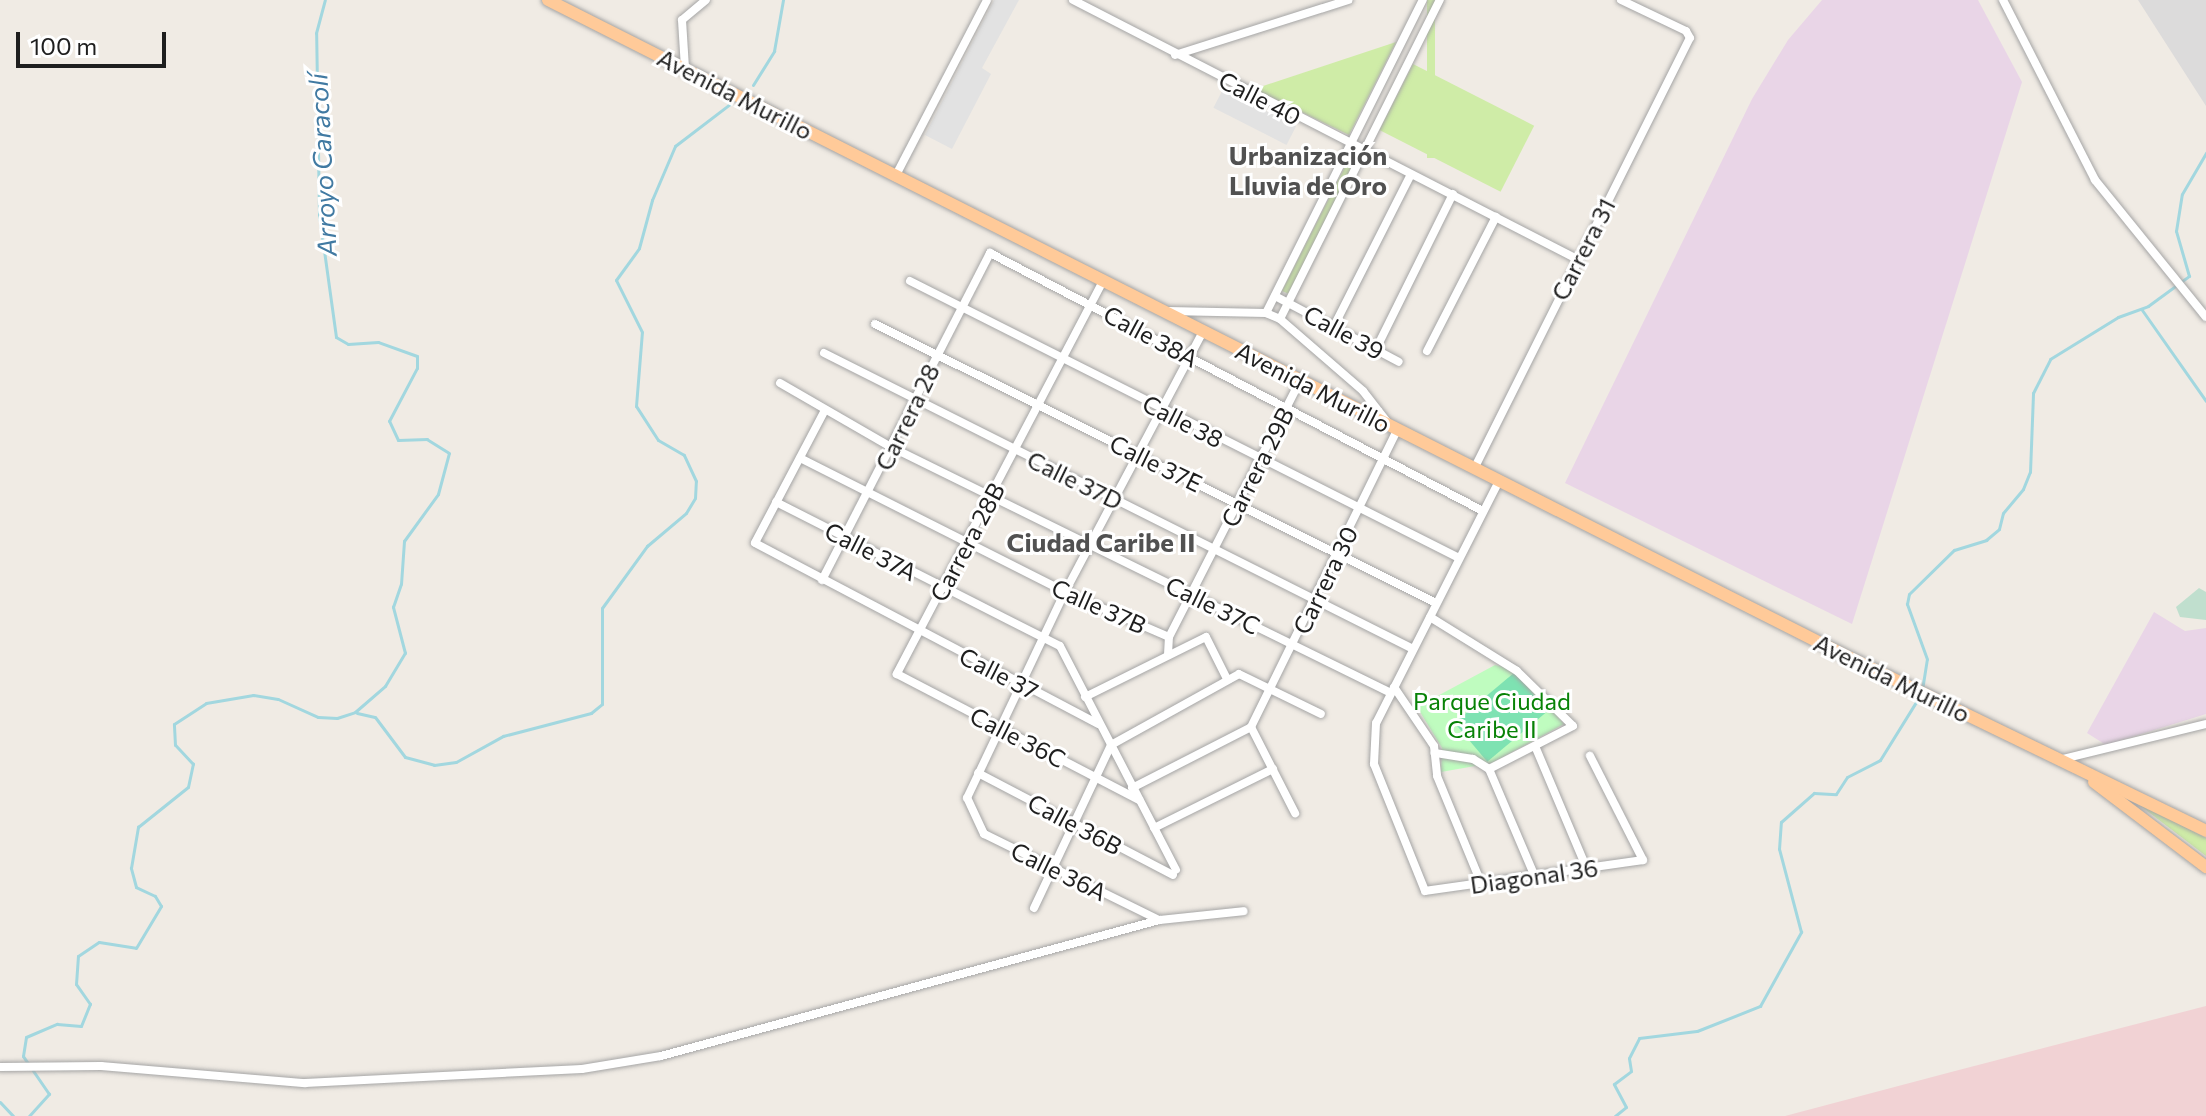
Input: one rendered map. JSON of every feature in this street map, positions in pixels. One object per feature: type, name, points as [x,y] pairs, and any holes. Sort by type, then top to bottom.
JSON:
[{"type":"main road","name":"Avenida Murillo","points":[[548,0],[1394,429],[2079,771],[2206,831]]},
{"type":"main road","name":"Avenida Murillo","points":[[2079,771],[2206,867]]},
{"type":"street","points":[[685,68],[682,20],[706,0]]},
{"type":"street","points":[[895,177],[987,0]]},
{"type":"street","name":"Calle 40","points":[[1073,0],[1577,259]]},
{"type":"street","points":[[1175,55],[1348,0]]},
{"type":"street","points":[[1266,313],[1423,0]]},
{"type":"street","points":[[1280,319],[1440,0]]},
{"type":"street","name":"Carrera 31","points":[[1474,469],[1690,38],[1686,31],[1621,0]]},
{"type":"street","points":[[2003,0],[2095,180],[2206,317]]},
{"type":"street","points":[[1334,326],[1411,174]]},
{"type":"street","points":[[1376,349],[1453,194]]},
{"type":"street","points":[[1427,351],[1496,217]]},
{"type":"street","name":"Calle 38A","points":[[990,253],[1288,406],[1481,510]]},
{"type":"street","name":"Carrera 28","points":[[822,580],[869,494],[990,253]]},
{"type":"street","name":"Calle 38","points":[[910,281],[1162,412],[1457,557]]},
{"type":"street","name":"Carrera 28B","points":[[897,674],[1103,281]]},
{"type":"street","name":"Calle 39","points":[[1275,296],[1399,362]]},
{"type":"street","points":[[1163,311],[1266,313],[1280,319],[1363,391],[1394,429]]},
{"type":"street","name":"Calle 37E","points":[[875,324],[1436,603]]},
{"type":"street","points":[[978,773],[1065,592],[1140,456],[1203,331]]},
{"type":"street","name":"Calle 37D","points":[[824,353],[1413,649]]},
{"type":"street","name":"Carrera 29B","points":[[1169,637],[1300,381]]},
{"type":"street","name":"Calle 37C","points":[[780,383],[891,447],[1292,645],[1392,690]]},
{"type":"street","points":[[776,502],[825,410]]},
{"type":"street","name":"Carrera 30","points":[[1251,727],[1386,458],[1394,429]]},
{"type":"street","name":"Calle 37B","points":[[800,458],[1065,592],[1169,637],[1168,655]]},
{"type":"street","points":[[1481,883],[1437,776],[1434,753],[1409,703],[1392,690],[1481,510],[1499,481]]},
{"type":"street","name":"Calle 37A","points":[[776,502],[1060,646],[1099,724]]},
{"type":"street","name":"Calle 37","points":[[776,502],[755,543],[919,633],[1099,724]]},
{"type":"street","points":[[1430,617],[1512,668],[1573,726],[1489,769]]},
{"type":"street","points":[[1085,697],[1206,637],[1227,679]]},
{"type":"street","name":"Calle 36C","points":[[897,674],[1139,800]]},
{"type":"street","points":[[1034,908],[1111,745],[1239,674],[1321,714]]},
{"type":"street","name":"Diagonal 36","points":[[1392,690],[1375,735],[1374,764],[1381,790],[1425,891],[1643,860],[1590,756]]},
{"type":"street","points":[[1099,724],[1154,828],[1273,769]]},
{"type":"street","points":[[2059,761],[2206,724]]},
{"type":"street","points":[[1132,788],[1251,727],[1295,813]]},
{"type":"street","points":[[1535,746],[1587,869]]},
{"type":"street","points":[[1434,753],[1473,759],[1489,769],[1535,877]]},
{"type":"street","name":"Calle 36A","points":[[978,773],[967,798],[969,809],[984,834],[1159,920]]},
{"type":"street","name":"Calle 36B","points":[[978,773],[1175,873],[1154,828]]},
{"type":"street","points":[[0,1067],[101,1066],[305,1083],[582,1069],[661,1056],[1159,920],[1244,911]]},
{"type":"shaded area","points":[[994,0],[1019,0],[982,68],[991,74],[952,149],[925,135]]},
{"type":"shaded area","points":[[1822,0],[1978,0],[2022,82],[1852,624],[1565,483],[1752,99],[1788,40]]},
{"type":"shaded area","points":[[2138,0],[2206,0],[2206,106]]},
{"type":"shaded area","points":[[1223,89],[1296,126],[1287,145],[1213,108]]},
{"type":"shaded area","points":[[2154,612],[2185,631],[2206,628],[2206,714],[2106,745],[2087,733]]},
{"type":"shaded area","points":[[2206,1006],[2206,1116],[1785,1116],[1955,1071]]},
{"type":"green space","points":[[1427,0],[1435,0],[1435,158],[1427,158]]},
{"type":"green space","points":[[1396,42],[1349,135],[1254,89]]},
{"type":"green space","points":[[1413,64],[1534,126],[1501,192],[1379,130]]},
{"type":"green space","points":[[1354,149],[1359,152],[1289,294],[1282,291]]},
{"type":"green space","points":[[2199,588],[2206,592],[2206,620],[2180,617],[2176,607]]},
{"type":"green space","name":"Parque Ciudad Caribe II","points":[[1495,665],[1510,668],[1531,686],[1564,724],[1492,763],[1441,772],[1442,748],[1417,707]]},
{"type":"green space","points":[[1515,672],[1548,711],[1487,762],[1454,723]]},
{"type":"green space","points":[[2133,800],[2206,838],[2206,856]]},
{"type":"waterway","name":"Arroyo Caracolí","points":[[29,1116],[49,1094],[23,1056],[26,1037],[57,1024],[81,1026],[90,1004],[76,984],[78,956],[99,942],[136,948],[161,906],[155,896],[136,887],[131,868],[138,827],[188,787],[193,764],[175,745],[174,724],[206,703],[253,695],[278,699],[318,717],[337,718],[355,712],[385,686],[405,653],[393,607],[401,584],[404,541],[438,494],[449,453],[427,439],[398,440],[389,421],[417,368],[417,356],[378,342],[348,344],[336,337],[319,214],[316,33],[325,0]]},
{"type":"waterway","points":[[753,85],[774,51],[783,0]]},
{"type":"waterway","points":[[357,713],[375,717],[405,757],[434,765],[456,762],[503,736],[591,713],[602,704],[602,608],[647,546],[686,513],[695,498],[696,481],[684,455],[658,440],[636,406],[642,332],[616,280],[639,248],[652,200],[675,146],[730,104]]},
{"type":"waterway","points":[[1922,690],[1927,659],[1907,604],[1909,594],[1954,550],[1986,540],[1999,529],[2003,513],[2023,489],[2030,472],[2033,393],[2050,359],[2118,317],[2148,306],[2189,276],[2176,231],[2182,194],[2206,153]]},
{"type":"waterway","points":[[2142,310],[2206,401]]},
{"type":"waterway","points":[[1615,1116],[1626,1107],[1614,1084],[1631,1071],[1629,1058],[1639,1038],[1697,1031],[1760,1006],[1801,932],[1779,849],[1781,822],[1814,793],[1836,794],[1847,777],[1880,760],[1919,697]]},
{"type":"waterway","name":"Arroyo Caracolí","points":[[0,1102],[13,1116]]},
{"type":"district","name":"Urbanización Lluvia de Oro","points":[[1308,170]]},
{"type":"district","name":"Ciudad Caribe II","points":[[1101,542]]}]
